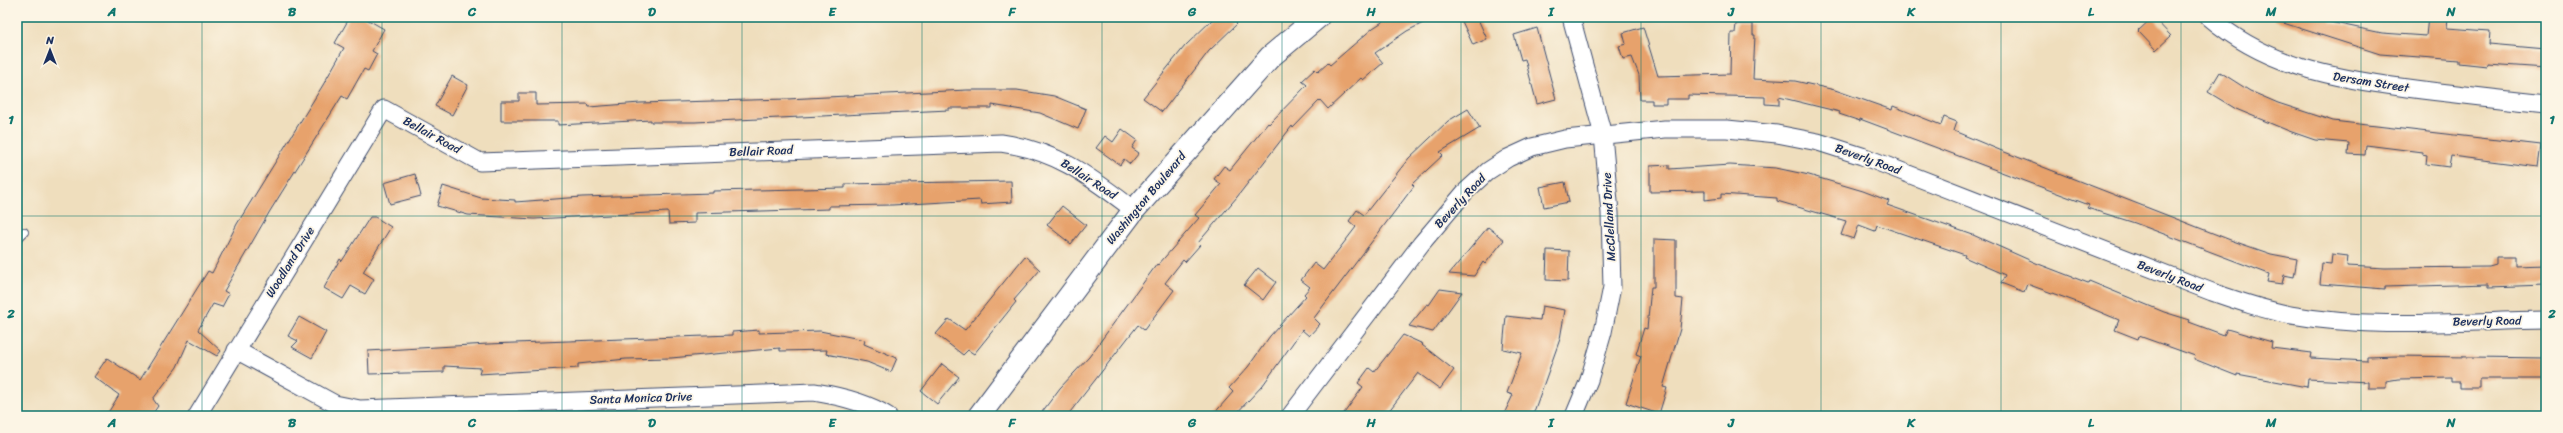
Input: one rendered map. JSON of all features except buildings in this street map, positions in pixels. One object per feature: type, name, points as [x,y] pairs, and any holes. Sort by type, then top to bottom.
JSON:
[{"type":"street","name":"Washington Boulevard","points":[[979,416],[1134,210],[1270,57],[1318,17]]},
{"type":"street","name":"McClelland Drive","points":[[1571,17],[1603,135],[1610,213],[1612,287],[1603,332],[1589,380],[1574,416]]},
{"type":"street","name":"Dersam Street","points":[[2209,17],[2250,45],[2306,71],[2355,81],[2546,104]]},
{"type":"street","name":"Bellair Road","points":[[384,109],[480,162],[1001,143],[1029,147],[1058,158],[1086,174],[1134,210]]},
{"type":"street","name":"Woodland Drive","points":[[197,416],[384,109]]},
{"type":"street","name":"Beverly Road","points":[[1290,416],[1421,244],[1465,192],[1488,171],[1508,158],[1532,147],[1565,139],[1666,129],[1727,129],[1777,134],[1818,142],[1862,156],[2212,292],[2253,306],[2291,314],[2373,322],[2546,320]]},
{"type":"street","name":"Santa Monica Drive","points":[[236,350],[335,404],[360,409],[814,392],[847,399],[879,410],[888,416]]},
{"type":"lane","points":[[17,238],[24,232]]}]
